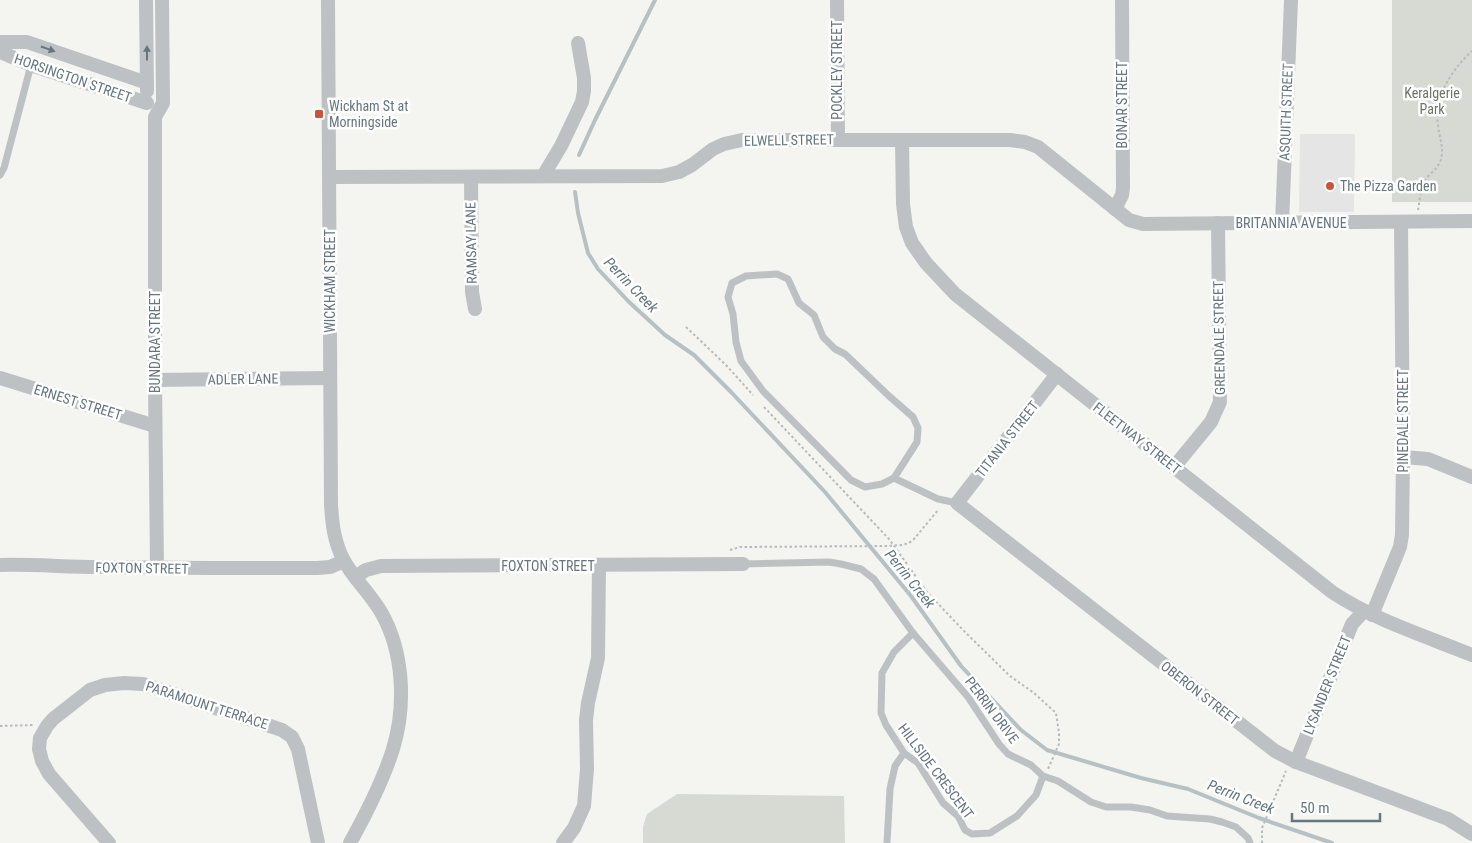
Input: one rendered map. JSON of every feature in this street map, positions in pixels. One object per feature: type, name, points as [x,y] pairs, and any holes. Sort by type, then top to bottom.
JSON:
[{"type":"street","points":[[146,0],[147,103],[156,116]]},
{"type":"street","name":"BUNDARA STREET","points":[[158,568],[155,426],[156,116],[163,103],[162,0]]},
{"type":"street","name":"WICKHAM STREET","points":[[328,0],[332,525],[344,560],[380,610],[386,622],[398,658],[400,693],[397,729],[393,748],[362,822],[350,843]]},
{"type":"street","name":"POCKLEY STREET","points":[[837,0],[838,140]]},
{"type":"street","name":"BONAR STREET","points":[[1115,209],[1122,195],[1123,188],[1122,0]]},
{"type":"street","name":"ASQUITH STREET","points":[[1282,223],[1290,0]]},
{"type":"street","name":"HORSINGTON STREET","points":[[0,42],[27,42],[146,83]]},
{"type":"street","points":[[543,176],[582,102],[584,78],[578,43]]},
{"type":"street","name":"HORSINGTON STREET","points":[[0,52],[30,65],[147,103]]},
{"type":"street","name":"ELWELL STREET","points":[[329,177],[662,176],[679,172],[713,149],[724,144],[742,140],[1010,140],[1025,142],[1038,147],[1115,209]]},
{"type":"street","name":"FLEETWAY STREET","points":[[902,140],[906,227],[912,243],[930,268],[955,294],[1332,592],[1368,613],[1472,655]]},
{"type":"street","name":"RAMSAY LANE","points":[[471,177],[472,292],[474,309]]},
{"type":"street","name":"BRITANNIA AVENUE","points":[[1115,209],[1129,220],[1143,224],[1472,221]]},
{"type":"street","name":"PINEDALE STREET","points":[[1368,613],[1400,547],[1402,535],[1401,222]]},
{"type":"street","name":"GREENDALE STREET","points":[[1174,467],[1211,422],[1220,402],[1218,224]]},
{"type":"street","name":"TITANIA STREET","points":[[952,502],[1057,374]]},
{"type":"street","name":"ERNEST STREET","points":[[0,378],[155,426]]},
{"type":"street","name":"ADLER LANE","points":[[155,380],[330,378]]},
{"type":"street","points":[[1403,457],[1428,459],[1472,477]]},
{"type":"street","name":"OBERON STREET","points":[[952,502],[1275,751],[1296,762],[1448,819],[1472,834]]},
{"type":"street","name":"FOXTON STREET","points":[[0,565],[158,568],[317,568],[330,567],[344,560]]},
{"type":"street","name":"FOXTON STREET","points":[[355,577],[366,570],[381,566],[743,564]]},
{"type":"street","points":[[563,843],[574,828],[584,806],[587,769],[586,720],[598,658],[599,566]]},
{"type":"street","name":"LYSANDER STREET","points":[[1296,762],[1352,624],[1368,613]]},
{"type":"street","name":"PARAMOUNT TERRACE","points":[[109,843],[49,774],[38,749],[40,738],[47,726],[82,696],[90,690],[105,685],[124,682],[143,684],[282,730],[292,737],[298,749],[318,843]]},
{"type":"lane","points":[[0,175],[4,168],[30,65]]},
{"type":"lane","points":[[777,274],[788,279],[799,303],[814,315],[823,337],[835,349],[845,354],[888,396],[914,417],[918,428],[917,442],[894,478],[882,484],[865,487],[851,480],[763,391],[741,361],[736,342],[733,314],[728,297],[732,283],[746,276],[777,274]]},
{"type":"lane","points":[[894,478],[938,499],[952,502]]},
{"type":"lane","name":"PERRIN DRIVE","points":[[743,564],[829,562],[861,569],[874,579],[913,633],[968,697],[999,744],[1008,754],[1031,765],[1042,776],[1058,781],[1090,802],[1106,807],[1150,810],[1167,816],[1210,819],[1222,822],[1236,827],[1248,838],[1250,843]]},
{"type":"lane","name":"HILLSIDE CRESCENT","points":[[913,633],[894,652],[882,673],[881,713],[886,725],[904,753],[918,763],[943,803],[958,816],[965,830],[972,834],[990,832],[1017,816],[1036,795],[1042,776]]},
{"type":"lane","points":[[887,843],[890,789],[895,766],[904,753]]},
{"type":"path","points":[[1416,222],[1420,194],[1425,181],[1440,162],[1443,152],[1438,126],[1437,110],[1439,100],[1446,82],[1472,51]]},
{"type":"path","points":[[686,327],[726,365],[756,398]]},
{"type":"path","points":[[762,404],[894,546],[927,592],[963,630],[1010,676],[1034,693],[1056,713],[1059,744],[1048,769]]},
{"type":"path","points":[[730,550],[740,547],[902,545],[914,539],[952,502]]},
{"type":"path","points":[[0,726],[38,725]]},
{"type":"path","points":[[1262,843],[1262,828],[1288,766],[1296,762]]},
{"type":"shaded area","points":[[1300,134],[1355,134],[1354,212],[1299,212]]},
{"type":"green space","name":"Keralgerie Park","points":[[1392,0],[1472,0],[1472,202],[1392,202]]},
{"type":"green space","points":[[677,794],[844,796],[845,843],[643,843],[643,827],[647,814]]},
{"type":"waterway","name":"Perrin Creek","points":[[579,155],[655,0]]},
{"type":"waterway","name":"Perrin Creek","points":[[575,192],[588,253],[598,269],[629,302],[665,335],[694,355],[825,492],[911,596],[961,666],[1021,730],[1047,750],[1141,778],[1188,789],[1259,818],[1332,843]]},
{"type":"place","name":"Wickham St at Morningside","points":[[319,114]]},
{"type":"place","name":"The Pizza Garden","points":[[1330,186]]}]
